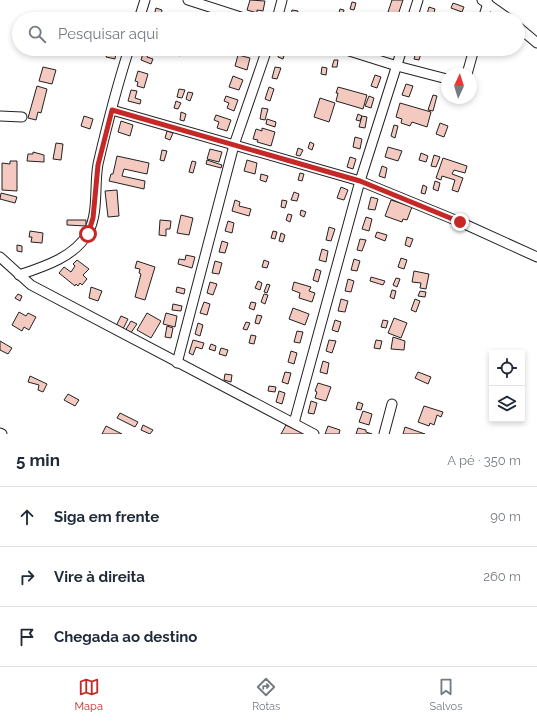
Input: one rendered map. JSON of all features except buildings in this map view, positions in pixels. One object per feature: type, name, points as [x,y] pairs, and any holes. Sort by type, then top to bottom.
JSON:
[{"type":"street","points":[[141,12],[145,0]]},
{"type":"street","points":[[188,0],[225,12]]},
{"type":"street","points":[[279,12],[282,0]]},
{"type":"street","points":[[414,12],[418,0]]},
{"type":"street","points":[[484,12],[485,2],[499,12]]},
{"type":"street","points":[[525,33],[537,43]]},
{"type":"street","points":[[19,275],[60,259],[73,250],[88,234],[93,218],[98,165],[120,75],[127,56]]},
{"type":"street","points":[[177,363],[234,145],[265,56]]},
{"type":"street","points":[[365,56],[441,77]]},
{"type":"street","points":[[294,423],[360,181],[400,56]]},
{"type":"street","points":[[469,68],[472,56]]},
{"type":"street","points":[[112,110],[360,181],[460,222],[537,257]]},
{"type":"street","points":[[0,116],[22,117]]},
{"type":"street","points":[[0,257],[31,285],[314,434]]},
{"type":"street","points":[[384,434],[392,404]]},
{"type":"route","points":[[88,234],[93,218],[98,165],[112,110],[360,181],[460,222]]}]
